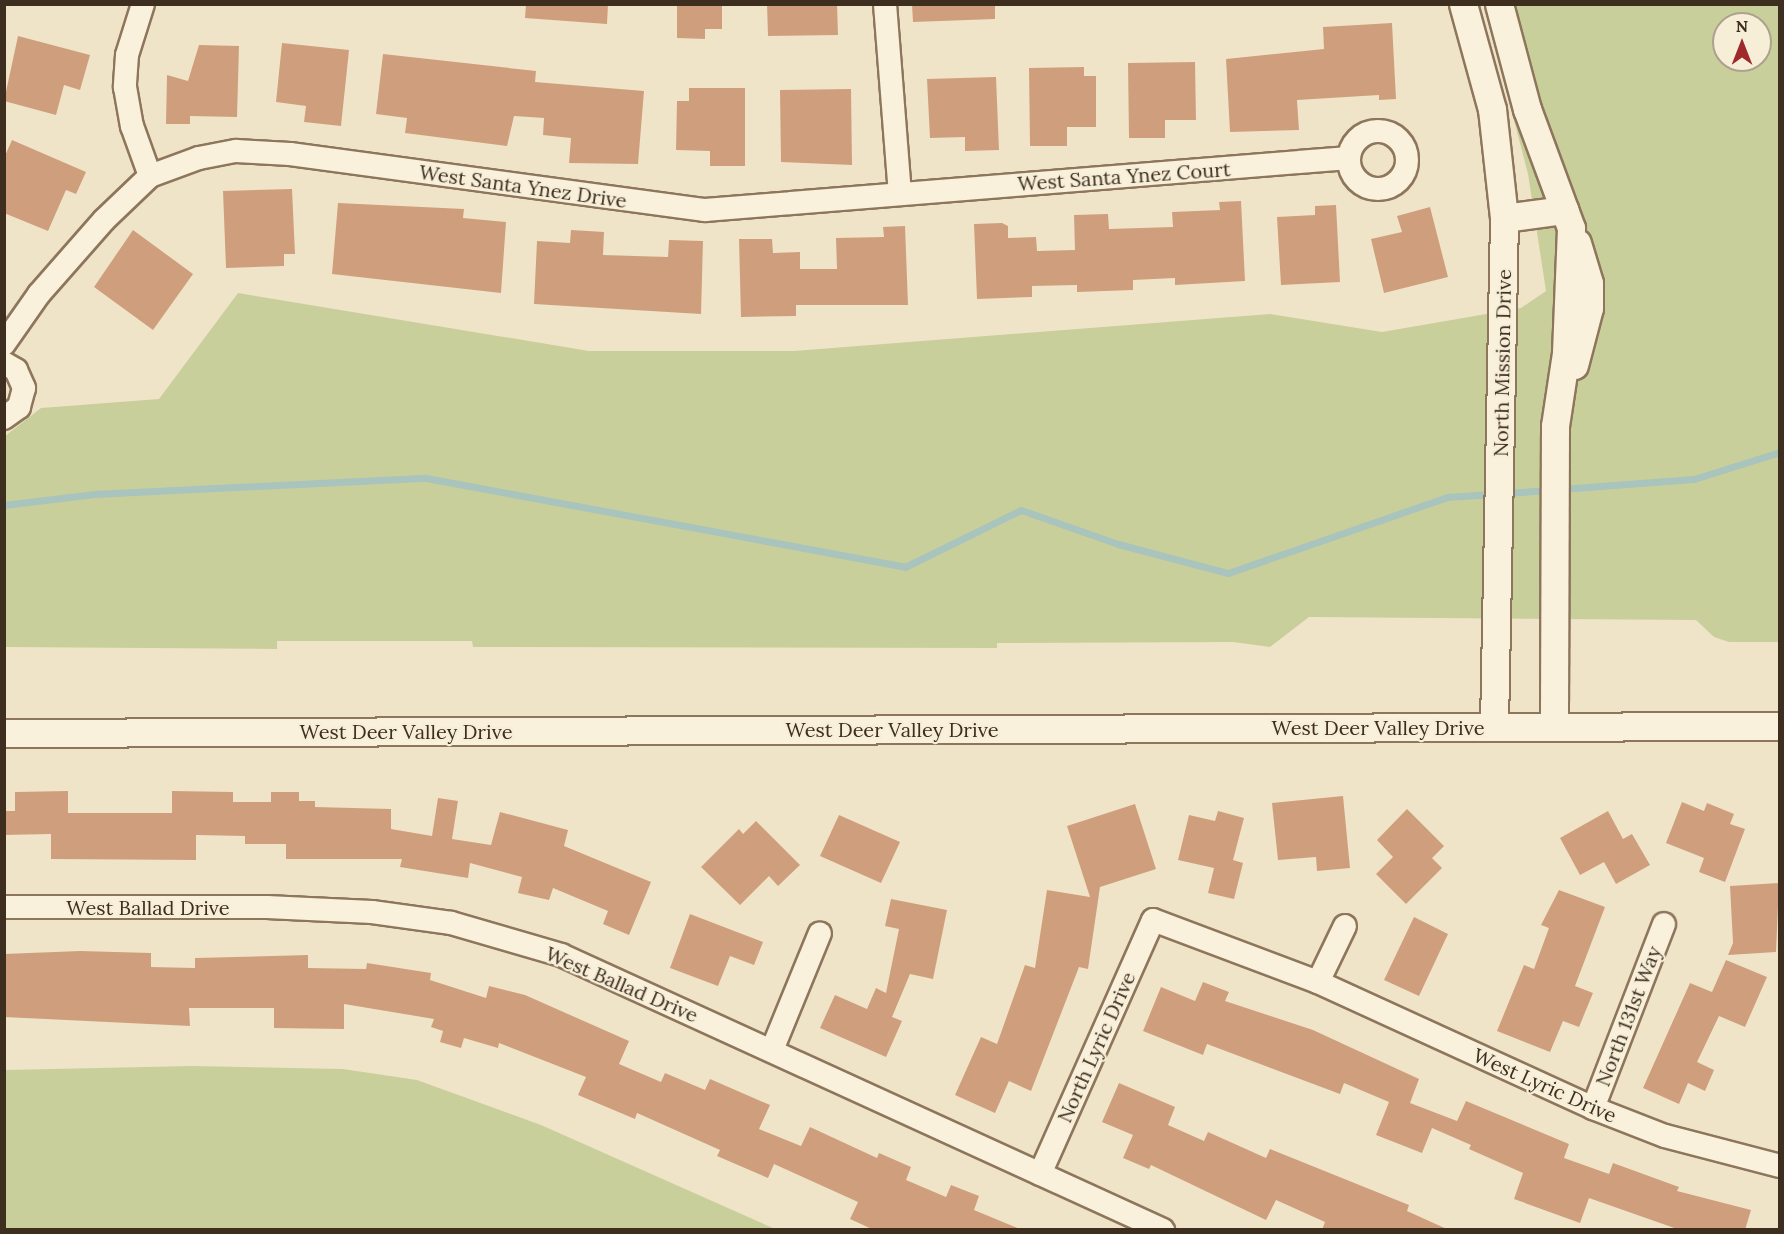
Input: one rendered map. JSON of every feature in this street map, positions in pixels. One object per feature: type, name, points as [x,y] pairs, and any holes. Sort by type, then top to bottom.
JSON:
[{"type":"street","points":[[4,344],[39,294],[104,220],[150,176],[132,126],[125,87],[127,55],[143,4]]},
{"type":"street","points":[[885,4],[900,193]]},
{"type":"street","name":"North Mission Drive","points":[[1462,4],[1492,109],[1504,218],[1494,727]]},
{"type":"street","points":[[1499,4],[1527,109],[1567,219],[1566,354],[1554,426],[1554,727]]},
{"type":"street","name":"West Santa Ynez Drive","points":[[150,176],[199,158],[236,151],[290,154],[705,210],[900,193]]},
{"type":"street","name":"West Santa Ynez Court","points":[[900,193],[1349,158]]},
{"type":"street","points":[[1504,218],[1567,219]]},
{"type":"street","points":[[4,363],[16,370],[24,388],[19,407],[4,418]]},
{"type":"street","name":"West Deer Valley Drive","points":[[4,733],[1779,726]]},
{"type":"street","name":"West Ballad Drive","points":[[4,907],[267,907],[372,912],[451,923],[561,955],[1163,1230]]},
{"type":"street","name":"West Lyric Drive","points":[[1153,920],[1318,982],[1593,1108],[1665,1136],[1779,1166]]},
{"type":"street","name":"North Lyric Drive","points":[[1040,1174],[1153,920]]},
{"type":"street","name":"North 131st Way","points":[[1593,1108],[1664,924]]},
{"type":"street","points":[[1318,982],[1346,926]]},
{"type":"street","points":[[772,1050],[820,933]]},
{"type":"green space","points":[[1484,5],[1779,5],[1779,642],[1729,642],[1714,637],[1696,620],[1309,617],[1270,647],[1233,642],[997,643],[997,648],[473,647],[472,641],[277,641],[277,649],[5,647],[5,436],[41,408],[159,399],[238,293],[589,351],[794,351],[1270,314],[1382,332],[1521,308],[1546,291],[1528,174]]},
{"type":"green space","points":[[192,1066],[343,1069],[417,1080],[541,1125],[775,1229],[5,1229],[5,1070]]},
{"type":"building","points":[[526,4],[608,4],[607,24],[525,18]]},
{"type":"building","points":[[677,4],[722,4],[722,29],[705,29],[705,39],[677,38]]},
{"type":"building","points":[[767,4],[837,4],[838,35],[768,36]]},
{"type":"building","points":[[912,4],[995,4],[995,19],[913,22]]},
{"type":"building","points":[[1392,23],[1396,99],[1379,100],[1379,95],[1297,100],[1299,130],[1230,132],[1226,59],[1324,49],[1323,27]]},
{"type":"building","points":[[18,36],[90,55],[80,90],[64,85],[56,115],[4,101]]},
{"type":"building","points":[[282,43],[349,50],[341,126],[304,122],[306,106],[276,102]]},
{"type":"building","points":[[199,45],[239,46],[237,117],[190,116],[190,124],[166,124],[167,75],[188,81]]},
{"type":"building","points":[[383,54],[536,71],[535,82],[644,91],[638,164],[569,163],[571,138],[543,135],[544,118],[514,116],[507,146],[405,133],[407,118],[376,114]]},
{"type":"building","points":[[1195,62],[1196,120],[1165,120],[1165,138],[1129,138],[1128,63]]},
{"type":"building","points":[[1084,67],[1084,76],[1096,76],[1096,127],[1067,127],[1067,146],[1030,146],[1029,68]]},
{"type":"building","points":[[996,77],[999,150],[965,151],[965,137],[930,138],[927,79]]},
{"type":"building","points":[[689,88],[745,88],[745,166],[710,166],[710,151],[676,150],[677,101],[689,101]]},
{"type":"building","points":[[851,89],[852,165],[781,162],[780,90]]},
{"type":"building","points":[[12,140],[86,172],[76,194],[66,190],[48,231],[4,213],[4,158]]},
{"type":"building","points":[[292,189],[295,254],[284,254],[284,266],[226,268],[223,191]]},
{"type":"building","points":[[1241,201],[1245,281],[1175,285],[1175,278],[1133,280],[1133,290],[1077,292],[1077,285],[1032,286],[1032,297],[977,299],[974,224],[1002,223],[1008,226],[1008,238],[1036,237],[1037,251],[1075,250],[1074,215],[1108,214],[1109,229],[1173,227],[1172,212],[1220,210],[1219,202]]},
{"type":"building","points":[[338,203],[464,209],[463,218],[506,222],[501,293],[332,274]]},
{"type":"building","points":[[1336,205],[1340,282],[1281,285],[1277,217],[1315,215],[1315,206]]},
{"type":"building","points":[[1430,207],[1448,277],[1384,293],[1371,239],[1402,232],[1397,216]]},
{"type":"building","points":[[905,226],[908,305],[796,305],[796,316],[741,317],[739,239],[772,239],[773,253],[800,252],[800,269],[837,269],[836,238],[884,237],[883,227]]},
{"type":"building","points":[[133,230],[193,274],[153,330],[94,287]]},
{"type":"building","points":[[571,230],[604,232],[603,255],[668,257],[669,240],[703,241],[701,314],[534,304],[537,241],[570,243]]},
{"type":"building","points":[[68,791],[68,813],[172,813],[172,791],[233,792],[233,802],[271,802],[271,792],[299,792],[299,801],[315,801],[315,807],[391,809],[391,829],[432,836],[438,798],[458,801],[452,839],[491,845],[500,812],[568,830],[564,846],[651,882],[629,935],[603,924],[608,911],[553,888],[549,900],[518,893],[522,877],[470,863],[468,878],[400,867],[402,859],[286,859],[286,844],[245,844],[245,836],[196,835],[196,860],[51,859],[51,834],[4,835],[4,811],[15,811],[15,792]]},
{"type":"building","points":[[1343,796],[1350,868],[1317,871],[1316,857],[1278,860],[1272,803]]},
{"type":"building","points":[[1682,802],[1704,811],[1707,803],[1734,814],[1730,824],[1745,829],[1725,882],[1699,872],[1704,858],[1666,843]]},
{"type":"building","points":[[1135,804],[1156,869],[1100,887],[1088,969],[1079,967],[1031,1091],[1009,1081],[995,1113],[955,1095],[981,1037],[997,1044],[1025,965],[1035,968],[1047,890],[1090,897],[1067,826]]},
{"type":"building","points":[[1407,809],[1444,846],[1432,858],[1442,868],[1406,904],[1376,874],[1393,857],[1377,840]]},
{"type":"building","points":[[1218,811],[1244,818],[1233,860],[1243,863],[1234,899],[1208,893],[1214,868],[1178,860],[1189,815],[1215,821]]},
{"type":"building","points":[[1608,811],[1623,839],[1632,834],[1650,865],[1616,884],[1604,862],[1580,875],[1560,838]]},
{"type":"building","points":[[839,815],[900,842],[881,883],[820,856]]},
{"type":"building","points":[[756,821],[800,865],[778,886],[769,876],[740,905],[701,867],[739,829],[743,834]]},
{"type":"building","points":[[1779,883],[1776,952],[1728,955],[1733,943],[1730,886]]},
{"type":"building","points":[[1559,890],[1605,907],[1575,986],[1593,993],[1579,1027],[1563,1021],[1550,1052],[1497,1031],[1524,965],[1534,969],[1549,928],[1541,925]]},
{"type":"building","points":[[891,899],[947,910],[933,979],[910,974],[892,1017],[902,1021],[886,1057],[820,1028],[835,995],[867,1009],[876,988],[886,993],[899,929],[885,926]]},
{"type":"building","points":[[690,914],[763,942],[754,965],[730,956],[718,986],[670,968]]},
{"type":"building","points":[[1414,917],[1448,934],[1419,996],[1384,980]]},
{"type":"building","points":[[80,951],[151,953],[151,967],[195,968],[195,958],[308,955],[308,968],[366,969],[367,963],[431,973],[430,980],[486,998],[489,986],[525,995],[629,1041],[619,1064],[661,1082],[665,1073],[705,1090],[710,1079],[770,1105],[759,1129],[801,1146],[810,1127],[877,1158],[879,1153],[911,1167],[906,1180],[946,1197],[951,1185],[979,1196],[974,1210],[1022,1230],[874,1230],[850,1219],[858,1202],[774,1164],[768,1178],[717,1156],[720,1150],[637,1113],[635,1119],[578,1095],[586,1077],[499,1043],[498,1048],[464,1038],[461,1048],[440,1042],[443,1031],[431,1027],[434,1019],[344,1004],[344,1029],[274,1028],[274,1008],[189,1008],[190,1026],[4,1017],[4,954]]},
{"type":"building","points":[[1726,960],[1767,977],[1745,1027],[1719,1016],[1697,1062],[1714,1070],[1705,1091],[1688,1083],[1679,1104],[1643,1088],[1690,983],[1712,992]]},
{"type":"building","points":[[1203,982],[1229,992],[1225,1001],[1313,1030],[1419,1079],[1410,1103],[1457,1121],[1466,1101],[1569,1144],[1564,1158],[1609,1174],[1613,1163],[1679,1187],[1677,1191],[1751,1210],[1745,1230],[1680,1230],[1589,1198],[1580,1223],[1514,1199],[1523,1173],[1469,1149],[1471,1145],[1432,1128],[1422,1153],[1376,1135],[1389,1102],[1344,1083],[1340,1094],[1207,1044],[1203,1055],[1143,1031],[1161,987],[1195,1001]]},
{"type":"building","points":[[1119,1083],[1175,1107],[1168,1125],[1204,1141],[1208,1132],[1266,1158],[1270,1149],[1409,1205],[1407,1211],[1449,1230],[1322,1230],[1325,1222],[1276,1200],[1266,1220],[1151,1165],[1149,1169],[1123,1158],[1133,1135],[1102,1122]]},
{"type":"waterway","points":[[1561,489],[1694,479],[1780,452]]},
{"type":"waterway","points":[[4,505],[94,494],[426,478],[905,567],[1021,510],[1118,544],[1228,573],[1447,497],[1494,494]]},
{"type":"waterway","points":[[1505,493],[1550,490]]}]
